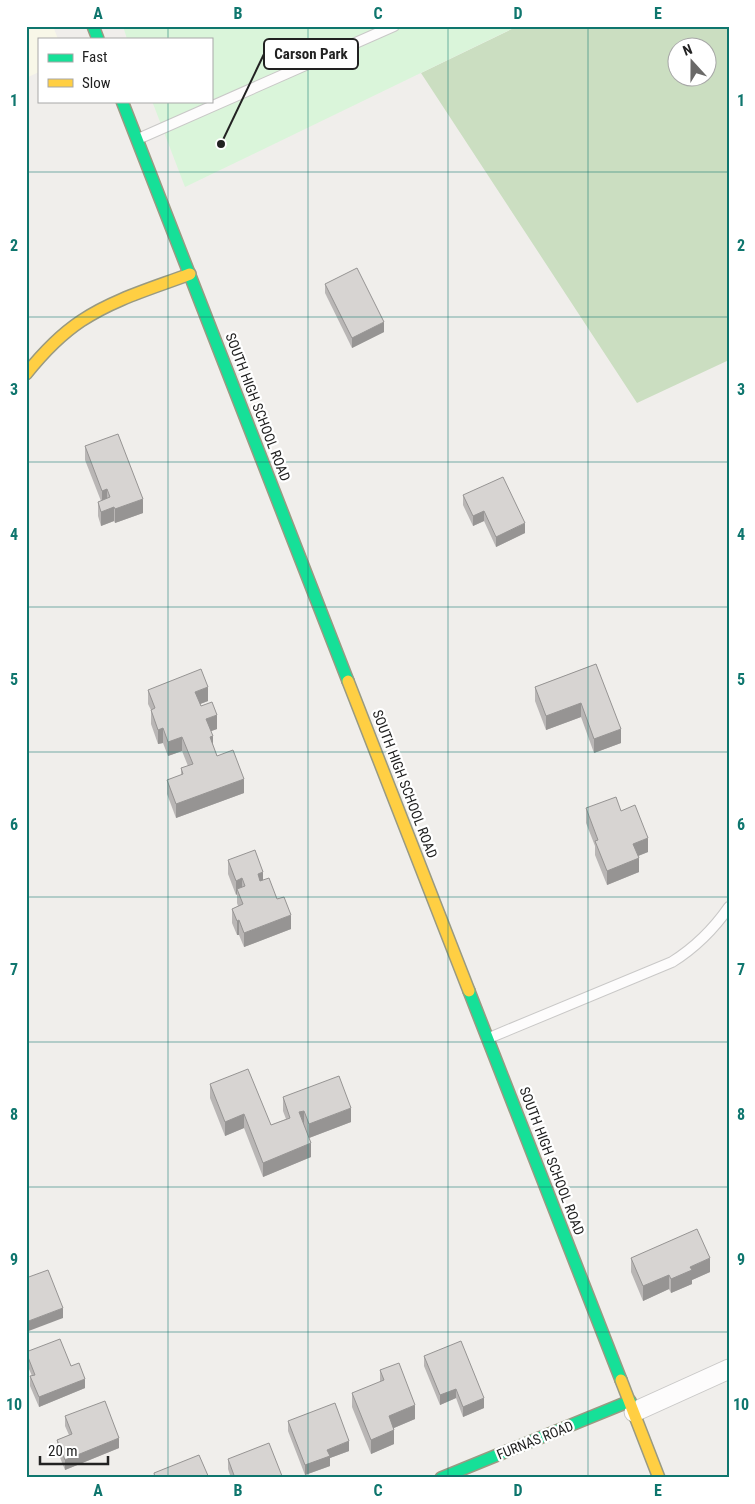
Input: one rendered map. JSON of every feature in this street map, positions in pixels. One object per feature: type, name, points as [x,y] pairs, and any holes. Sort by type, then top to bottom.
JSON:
[{"type":"main road","points":[[93,26],[98,38]]},
{"type":"main road","name":"SOUTH HIGH SCHOOL ROAD","points":[[122,102],[659,1478]]},
{"type":"main road","points":[[26,374],[55,341],[81,320],[120,300],[190,274]]},
{"type":"main road","name":"FURNAS ROAD","points":[[441,1478],[632,1407]]},
{"type":"street","name":"FURNAS ROAD","points":[[632,1407],[729,1369]]},
{"type":"lane","points":[[137,139],[394,26]]},
{"type":"lane","points":[[488,1038],[672,962],[698,944],[718,924],[729,907]]},
{"type":"shaded area","points":[[26,26],[53,26],[58,38],[38,38],[38,72],[26,78]]},
{"type":"green space","points":[[123,26],[518,26],[185,187],[152,102],[212,102],[212,38],[127,38]]},
{"type":"green space","points":[[518,26],[729,26],[729,360],[637,403],[421,73]]},
{"type":"building","points":[[357,268],[384,322],[352,338],[325,284]]},
{"type":"building","points":[[118,434],[143,499],[101,512],[98,502],[110,497],[107,489],[102,491],[85,446]]},
{"type":"building","points":[[503,477],[525,523],[496,537],[484,511],[473,516],[463,495]]},
{"type":"building","points":[[596,664],[621,729],[594,739],[581,703],[546,716],[535,687]]},
{"type":"building","points":[[201,669],[208,687],[195,692],[201,706],[212,702],[217,715],[206,719],[213,736],[210,737],[217,756],[233,750],[244,779],[176,804],[167,780],[183,774],[181,768],[193,764],[182,737],[168,742],[163,728],[158,730],[151,710],[155,708],[148,690]]},
{"type":"building","points":[[616,797],[621,811],[635,805],[648,838],[633,844],[639,858],[607,871],[595,841],[598,840],[586,808]]},
{"type":"building","points":[[255,850],[263,872],[258,874],[260,881],[269,878],[277,899],[284,897],[291,915],[244,933],[232,909],[243,904],[237,889],[245,886],[242,878],[236,881],[228,860]]},
{"type":"building","points":[[248,1069],[271,1125],[290,1118],[283,1097],[339,1076],[351,1108],[309,1124],[304,1111],[299,1112],[311,1143],[263,1163],[244,1114],[225,1122],[210,1084]]},
{"type":"building","points":[[697,1229],[710,1258],[690,1267],[692,1270],[671,1279],[669,1275],[643,1286],[631,1258]]},
{"type":"building","points":[[48,1270],[63,1308],[26,1322],[26,1278]]},
{"type":"building","points":[[60,1339],[71,1366],[79,1363],[85,1379],[39,1397],[30,1376],[35,1375],[26,1352]]},
{"type":"building","points":[[461,1341],[484,1398],[463,1407],[456,1389],[440,1395],[424,1356]]},
{"type":"building","points":[[399,1363],[415,1405],[389,1416],[394,1430],[371,1440],[352,1393],[384,1380],[380,1370]]},
{"type":"building","points":[[105,1401],[119,1438],[65,1460],[57,1440],[72,1434],[65,1416]]},
{"type":"building","points":[[335,1403],[349,1441],[327,1450],[330,1456],[305,1465],[288,1421]]},
{"type":"building","points":[[269,1443],[282,1476],[278,1478],[235,1478],[228,1459]]},
{"type":"building","points":[[199,1455],[209,1478],[155,1478],[154,1473]]},
{"type":"traffic: fast","points":[[93,26],[98,38]]},
{"type":"traffic: fast","points":[[122,102],[348,681]]},
{"type":"traffic: fast","points":[[469,991],[621,1380]]},
{"type":"traffic: fast","points":[[441,1478],[630,1401]]},
{"type":"traffic: slow","points":[[26,374],[45,352],[73,326],[94,313],[134,294],[190,274]]},
{"type":"traffic: slow","points":[[348,681],[469,991]]},
{"type":"traffic: slow","points":[[621,1380],[659,1478]]},
{"type":"place","name":"Carson Park","points":[[221,144]]}]
